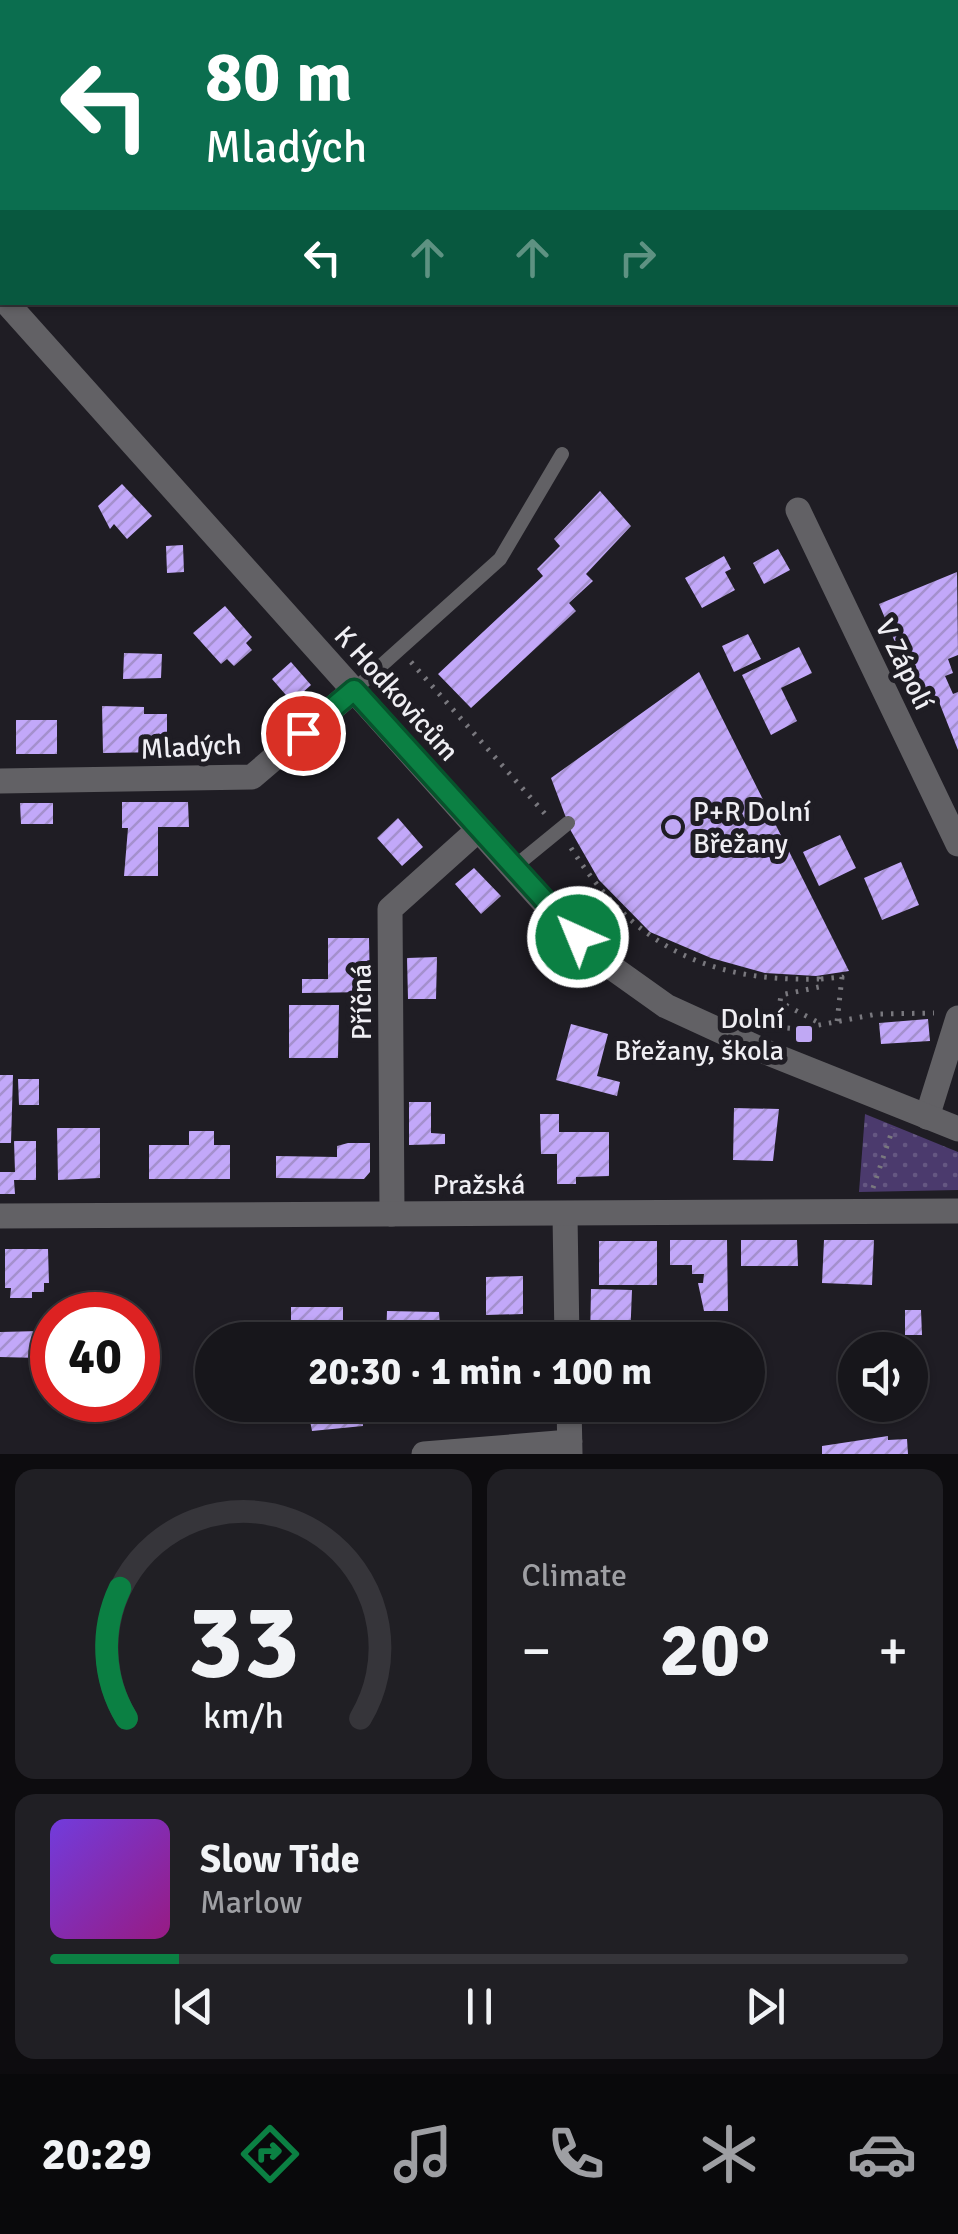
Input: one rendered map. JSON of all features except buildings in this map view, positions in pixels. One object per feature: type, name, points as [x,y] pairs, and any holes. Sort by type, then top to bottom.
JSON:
[{"type":"street","name":"K Hodkovicům","points":[[8,305],[478,830],[600,958],[666,1006],[773,1055],[958,1129]]},
{"type":"street","name":"V Zápolí","points":[[798,510],[958,844]]},
{"type":"street","name":"Mladých","points":[[0,781],[252,776],[354,690]]},
{"type":"street","name":"Příčná","points":[[392,1214],[390,909],[478,830]]},
{"type":"street","points":[[927,1116],[958,1018]]},
{"type":"street","name":"Pražská","points":[[0,1216],[958,1211]]},
{"type":"street","points":[[565,1215],[568,1322]]},
{"type":"street","points":[[424,1454],[570,1448],[569,1422]]},
{"type":"lane","points":[[354,690],[500,558],[562,454]]},
{"type":"lane","points":[[513,868],[564,826]]},
{"type":"path","points":[[401,651],[564,826],[592,881],[644,936],[705,967],[770,980],[842,977],[837,1022]]},
{"type":"path","points":[[819,979],[819,988],[781,995],[780,1002],[822,1024]]},
{"type":"path","points":[[871,1196],[894,1121]]},
{"type":"shaded area","points":[[865,1114],[958,1152],[958,1190],[859,1192]]},
{"type":"place","name":"P+R Dolní Břežany","points":[[673,827]]},
{"type":"place","name":"Dolní Břežany, škola","points":[[804,1034]]},
{"type":"route","points":[[303,733],[354,690],[578,937]]}]
